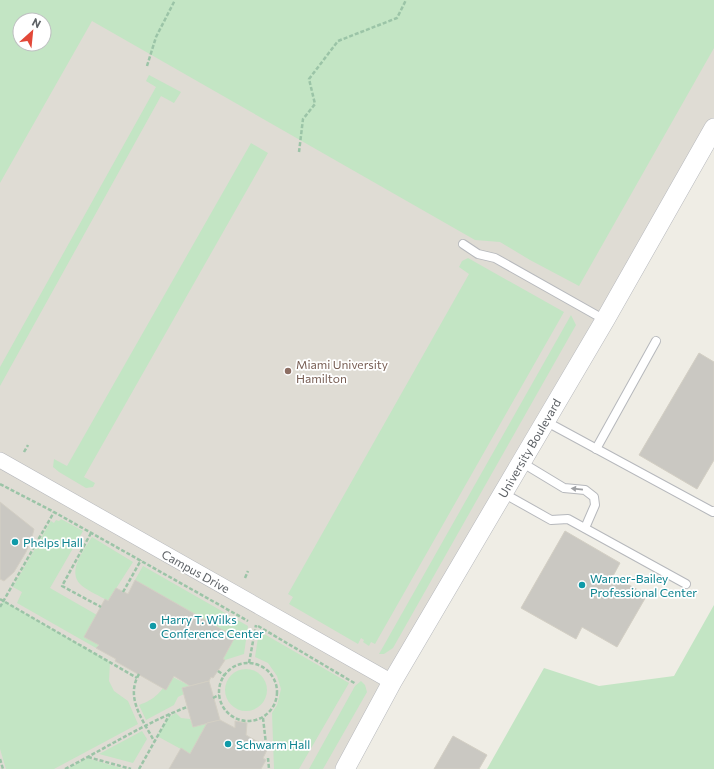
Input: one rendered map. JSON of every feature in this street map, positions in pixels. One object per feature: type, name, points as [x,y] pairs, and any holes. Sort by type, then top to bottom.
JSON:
[{"type":"street","name":"University Boulevard","points":[[345,769],[392,682],[605,320],[714,128]]},
{"type":"street","name":"Campus Drive","points":[[0,460],[392,682]]},
{"type":"lane","points":[[463,244],[478,254],[495,258],[605,320]]},
{"type":"lane","points":[[596,449],[656,341]]},
{"type":"lane","points":[[545,421],[713,512],[714,511]]},
{"type":"lane","points":[[521,462],[564,488],[585,490],[594,497],[595,505],[585,528]]},
{"type":"lane","points":[[503,493],[551,520],[568,519],[686,584]]},
{"type":"path","points":[[146,66],[156,37],[175,0]]},
{"type":"path","points":[[300,152],[303,119],[315,104],[309,79],[338,41],[397,18],[406,0]]},
{"type":"path","points":[[24,452],[28,445]]},
{"type":"path","points":[[0,484],[141,560],[356,684]]},
{"type":"path","points":[[0,607],[54,512]]},
{"type":"path","points":[[91,533],[62,586],[101,607]]},
{"type":"path","points":[[123,592],[141,560]]},
{"type":"path","points":[[245,578],[248,572]]},
{"type":"path","points":[[0,599],[137,678]]},
{"type":"path","points":[[250,663],[256,625]]},
{"type":"path","points":[[250,663],[263,668],[274,679],[277,693],[273,707],[263,718],[249,722],[234,718],[224,708],[219,694],[221,682],[227,672],[237,665],[250,663]]},
{"type":"path","points":[[218,671],[225,676]]},
{"type":"path","points":[[139,674],[133,691],[135,704],[154,741]]},
{"type":"path","points":[[214,698],[219,694]]},
{"type":"path","points":[[65,769],[146,726],[187,707]]},
{"type":"path","points":[[139,769],[171,714]]},
{"type":"path","points":[[263,718],[266,744]]},
{"type":"path","points":[[88,757],[131,769]]},
{"type":"path","points":[[268,758],[269,769]]},
{"type":"path","points":[[0,759],[3,769]]},
{"type":"shaded area","name":"Miami University Hamilton","points":[[0,0],[714,0],[714,128],[345,769],[0,769]]},
{"type":"green space","points":[[0,0],[714,0],[714,48],[579,286],[500,242],[475,240],[92,21],[0,183]]},
{"type":"green space","points":[[149,75],[181,92],[174,103],[161,96],[0,386],[0,367],[156,87],[146,81]]},
{"type":"green space","points":[[251,143],[268,153],[84,477],[95,483],[93,487],[86,488],[53,467],[54,459],[67,466]]},
{"type":"green space","points":[[468,258],[564,312],[375,644],[371,642],[369,646],[363,642],[364,640],[361,638],[358,644],[289,604],[293,597],[288,594],[469,274],[459,267],[462,261]]},
{"type":"green space","points":[[571,315],[576,325],[393,648],[384,654],[379,654]]},
{"type":"green space","points":[[61,519],[83,531],[50,588],[97,615],[99,645],[96,648],[17,603],[22,592],[13,587],[51,521],[54,523],[56,520],[59,521]]},
{"type":"green space","points":[[92,537],[133,562],[108,601],[81,585],[75,573],[78,560]]},
{"type":"green space","points":[[143,566],[248,626],[244,654],[225,660],[223,659],[235,637],[135,580]]},
{"type":"green space","points":[[3,601],[110,662],[109,681],[114,691],[128,701],[138,724],[54,769],[6,769],[0,749],[0,607]]},
{"type":"green space","points":[[714,605],[714,769],[487,769],[544,668],[599,686],[674,676]]},
{"type":"green space","points":[[259,631],[349,683],[299,769],[274,769],[272,713],[277,705],[281,689],[277,676],[268,663],[255,657]]},
{"type":"green space","points":[[246,669],[261,675],[267,690],[261,705],[246,711],[231,705],[225,690],[231,675]]},
{"type":"green space","points":[[171,676],[190,686],[182,688],[184,694],[178,697],[174,705],[146,720],[139,705],[158,694]]},
{"type":"green space","points":[[361,681],[365,685],[367,692],[323,769],[309,769],[355,686]]},
{"type":"green space","points":[[176,713],[181,718],[190,719],[193,727],[207,723],[190,754],[157,736],[169,717]]},
{"type":"green space","points":[[142,731],[147,739],[133,763],[99,754]]},
{"type":"green space","points":[[87,758],[124,769],[67,769]]},
{"type":"building","points":[[699,353],[714,362],[714,460],[697,489],[639,455]]},
{"type":"building","name":"Phelps Hall","points":[[0,502],[34,529],[26,552],[14,572],[4,581],[0,579]]},
{"type":"building","name":"Warner-Bailey Professional Center","points":[[565,531],[620,563],[613,576],[647,595],[617,647],[582,627],[576,639],[521,608]]},
{"type":"building","name":"Harry T. Wilks Conference Center","points":[[135,580],[235,637],[223,659],[225,660],[213,678],[211,677],[209,681],[190,686],[174,676],[166,690],[115,661],[116,659],[96,648],[99,645],[84,637],[105,599],[108,601],[116,588],[128,594]]},
{"type":"building","points":[[209,681],[220,720],[193,727],[182,688]]},
{"type":"building","name":"Schwarm Hall","points":[[220,720],[235,728],[235,721],[247,723],[246,735],[260,743],[259,746],[267,750],[263,758],[266,760],[261,769],[169,769],[181,748],[190,754],[207,723]]},
{"type":"building","points":[[453,736],[487,755],[479,769],[434,769]]},
{"type":"place","name":"Miami University Hamilton","points":[[288,371]]},
{"type":"place","name":"Phelps Hall","points":[[15,542]]},
{"type":"place","name":"Warner-Bailey Professional Center","points":[[582,585]]},
{"type":"place","name":"Harry T. Wilks Conference Center","points":[[153,626]]},
{"type":"place","name":"Schwarm Hall","points":[[228,744]]}]
